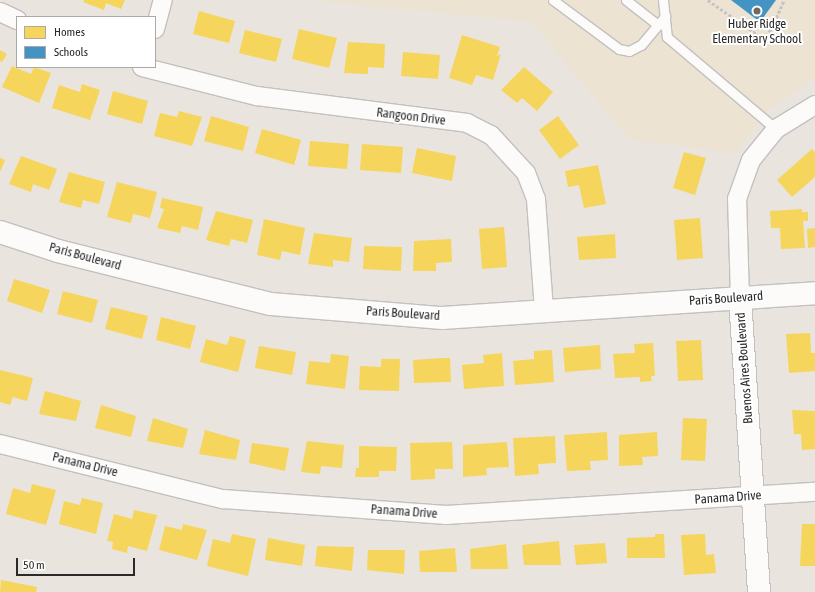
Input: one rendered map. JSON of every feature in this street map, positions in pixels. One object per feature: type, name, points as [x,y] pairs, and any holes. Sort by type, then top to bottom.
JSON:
[{"type":"street","points":[[156,25],[163,0]]},
{"type":"street","points":[[0,12],[16,20]]},
{"type":"street","name":"Rangoon Drive","points":[[149,68],[257,96],[467,123],[492,135],[526,173],[536,199],[544,310]]},
{"type":"street","name":"Buenos Aires Boulevard","points":[[759,592],[740,298],[737,198],[751,160],[776,129],[815,106]]},
{"type":"street","name":"Paris Boulevard","points":[[0,232],[58,251],[271,304],[442,318],[815,293]]},
{"type":"street","name":"Panama Drive","points":[[0,444],[223,499],[446,515],[815,492]]},
{"type":"lane","points":[[553,0],[624,50],[629,51],[641,45],[665,16]]},
{"type":"lane","points":[[626,0],[658,25]]},
{"type":"lane","points":[[663,0],[667,37],[776,129]]},
{"type":"path","points":[[708,0],[761,37],[766,36],[772,27],[784,0]]},
{"type":"shaded area","points":[[309,0],[815,0],[815,79],[768,110],[736,153],[630,140],[531,22]]},
{"type":"building: Homes","points":[[84,0],[125,0],[121,9],[106,3],[104,10],[83,2]]},
{"type":"building: Homes","points":[[199,11],[235,21],[229,43],[193,34]]},
{"type":"building: Homes","points":[[299,29],[337,38],[329,68],[292,59]]},
{"type":"building: Homes","points":[[245,30],[282,39],[276,62],[239,53]]},
{"type":"building: Homes","points":[[462,35],[500,47],[497,56],[501,54],[493,80],[476,75],[472,85],[449,78]]},
{"type":"building: Homes","points":[[348,42],[385,44],[384,68],[368,67],[368,74],[344,73]]},
{"type":"building: Homes","points":[[0,50],[7,54],[2,62],[0,61]]},
{"type":"building: Homes","points":[[403,52],[440,55],[438,79],[401,76]]},
{"type":"building: Homes","points":[[12,66],[31,74],[34,68],[51,73],[39,103],[2,87]]},
{"type":"building: Homes","points":[[524,67],[553,92],[537,111],[522,98],[517,103],[501,90]]},
{"type":"building: Homes","points":[[82,84],[100,90],[90,120],[52,108],[59,85],[80,92]]},
{"type":"building: Homes","points":[[113,91],[148,101],[142,124],[107,114]]},
{"type":"building: Homes","points":[[179,111],[202,117],[192,146],[154,136],[160,113],[177,117]]},
{"type":"building: Homes","points":[[211,116],[249,127],[243,151],[204,141]]},
{"type":"building: Homes","points":[[558,116],[579,145],[560,159],[539,130]]},
{"type":"building: Homes","points":[[262,129],[301,140],[294,165],[255,153]]},
{"type":"building: Homes","points":[[310,141],[349,144],[347,169],[308,166]]},
{"type":"building: Homes","points":[[362,144],[403,147],[401,173],[360,170]]},
{"type":"building: Homes","points":[[417,148],[456,156],[452,181],[412,173]]},
{"type":"building: Homes","points":[[812,149],[815,152],[815,177],[792,197],[777,180]]},
{"type":"building: Homes","points":[[684,152],[706,158],[695,195],[673,188]]},
{"type":"building: Homes","points":[[21,156],[57,169],[49,190],[33,184],[31,192],[9,184]]},
{"type":"building: Homes","points":[[0,158],[5,160],[0,172]]},
{"type":"building: Homes","points":[[598,165],[606,204],[584,208],[579,185],[568,187],[565,171]]},
{"type":"building: Homes","points":[[69,172],[105,182],[99,204],[83,200],[81,208],[59,202]]},
{"type":"building: Homes","points":[[117,182],[157,192],[150,218],[133,214],[131,223],[107,217]]},
{"type":"building: Homes","points":[[162,198],[203,207],[198,230],[182,226],[180,233],[157,228],[164,209],[160,208]]},
{"type":"building: Homes","points":[[802,209],[802,212],[808,212],[808,221],[803,221],[805,248],[781,249],[780,228],[771,228],[770,211]]},
{"type":"building: Homes","points":[[216,211],[253,220],[247,243],[231,239],[229,246],[206,240]]},
{"type":"building: Homes","points":[[700,218],[703,258],[677,260],[674,220]]},
{"type":"building: Homes","points":[[264,219],[305,228],[300,255],[282,251],[280,260],[257,255]]},
{"type":"building: Homes","points":[[504,227],[507,267],[482,269],[479,229]]},
{"type":"building: Homes","points":[[815,228],[815,247],[808,248],[807,229]]},
{"type":"building: Homes","points":[[314,233],[352,238],[349,262],[333,260],[333,267],[308,264]]},
{"type":"building: Homes","points":[[615,234],[616,258],[579,260],[577,237]]},
{"type":"building: Homes","points":[[451,239],[452,262],[436,263],[436,271],[413,271],[414,241]]},
{"type":"building: Homes","points":[[364,246],[402,247],[401,271],[363,269]]},
{"type":"building: Homes","points":[[14,279],[50,290],[42,313],[7,301]]},
{"type":"building: Homes","points":[[63,291],[98,300],[92,323],[57,314]]},
{"type":"building: Homes","points":[[111,307],[148,316],[142,339],[105,329]]},
{"type":"building: Homes","points":[[161,317],[196,326],[190,349],[156,340]]},
{"type":"building: Homes","points":[[810,333],[811,353],[815,353],[815,371],[789,373],[786,334]]},
{"type":"building: Homes","points":[[230,336],[246,340],[238,372],[200,362],[206,339],[227,345]]},
{"type":"building: Homes","points":[[701,340],[703,380],[678,381],[676,341]]},
{"type":"building: Homes","points":[[653,343],[655,376],[651,376],[652,381],[640,382],[640,377],[615,378],[613,354],[635,353],[634,344]]},
{"type":"building: Homes","points":[[600,345],[601,369],[565,372],[563,348]]},
{"type":"building: Homes","points":[[259,346],[296,352],[292,375],[255,368]]},
{"type":"building: Homes","points":[[552,350],[554,382],[515,385],[513,361],[534,359],[534,351]]},
{"type":"building: Homes","points":[[502,353],[504,386],[464,389],[462,365],[484,363],[483,355]]},
{"type":"building: Homes","points":[[331,354],[349,356],[345,389],[306,384],[309,361],[330,363]]},
{"type":"building: Homes","points":[[450,358],[451,382],[414,383],[413,360]]},
{"type":"building: Homes","points":[[381,359],[400,359],[399,391],[359,390],[360,366],[381,367]]},
{"type":"building: Homes","points":[[0,370],[33,378],[27,401],[13,397],[10,405],[0,402]]},
{"type":"building: Homes","points":[[45,391],[81,401],[76,421],[39,414]]},
{"type":"building: Homes","points":[[101,405],[136,416],[131,437],[95,428]]},
{"type":"building: Homes","points":[[792,410],[815,411],[815,449],[802,450],[801,434],[794,434]]},
{"type":"building: Homes","points":[[153,418],[188,429],[183,448],[147,441]]},
{"type":"building: Homes","points":[[683,418],[707,419],[705,461],[681,460]]},
{"type":"building: Homes","points":[[205,430],[240,440],[236,460],[199,454]]},
{"type":"building: Homes","points":[[607,432],[608,460],[590,461],[591,470],[567,471],[564,435]]},
{"type":"building: Homes","points":[[657,432],[658,456],[642,457],[643,465],[619,466],[619,435]]},
{"type":"building: Homes","points":[[555,436],[556,463],[538,464],[539,474],[515,476],[513,438]]},
{"type":"building: Homes","points":[[307,441],[344,445],[342,468],[321,466],[320,474],[301,472]]},
{"type":"building: Homes","points":[[452,442],[453,469],[435,469],[435,479],[411,480],[410,443]]},
{"type":"building: Homes","points":[[507,442],[509,467],[486,468],[487,475],[463,477],[463,445]]},
{"type":"building: Homes","points":[[252,443],[289,448],[285,471],[249,463]]},
{"type":"building: Homes","points":[[359,446],[397,447],[396,471],[379,471],[379,477],[355,477],[356,468],[359,468]]},
{"type":"building: Homes","points":[[32,484],[56,490],[46,525],[6,514],[13,488],[30,493]]},
{"type":"building: Homes","points":[[82,498],[103,503],[96,534],[59,524],[64,501],[80,505]]},
{"type":"building: Homes","points":[[134,510],[157,515],[147,551],[128,546],[127,553],[112,549],[113,542],[107,541],[114,514],[132,519]]},
{"type":"building: Homes","points":[[183,524],[207,530],[197,560],[159,550],[165,526],[182,530]]},
{"type":"building: Homes","points":[[802,524],[815,524],[815,566],[800,566]]},
{"type":"building: Homes","points":[[232,534],[256,539],[248,576],[207,566],[213,539],[230,543]]},
{"type":"building: Homes","points":[[655,534],[664,534],[665,558],[627,558],[627,538],[655,537]]},
{"type":"building: Homes","points":[[705,534],[706,555],[714,554],[716,573],[684,575],[681,535]]},
{"type":"building: Homes","points":[[268,538],[305,545],[302,566],[265,560]]},
{"type":"building: Homes","points":[[559,541],[561,565],[524,565],[522,545]]},
{"type":"building: Homes","points":[[605,543],[607,563],[576,565],[574,545]]},
{"type":"building: Homes","points":[[506,544],[508,569],[471,569],[470,549]]},
{"type":"building: Homes","points":[[317,546],[354,547],[352,571],[315,566]]},
{"type":"building: Homes","points":[[455,548],[457,572],[420,572],[419,551]]},
{"type":"building: Homes","points":[[368,550],[405,550],[404,574],[367,570]]},
{"type":"building: Homes","points":[[1,580],[37,587],[36,592],[0,592]]},
{"type":"building: Schools","name":"Huber Ridge Elementary School","points":[[731,0],[776,0],[760,22]]},
{"type":"place","name":"Huber Ridge Elementary School","points":[[757,11]]}]
